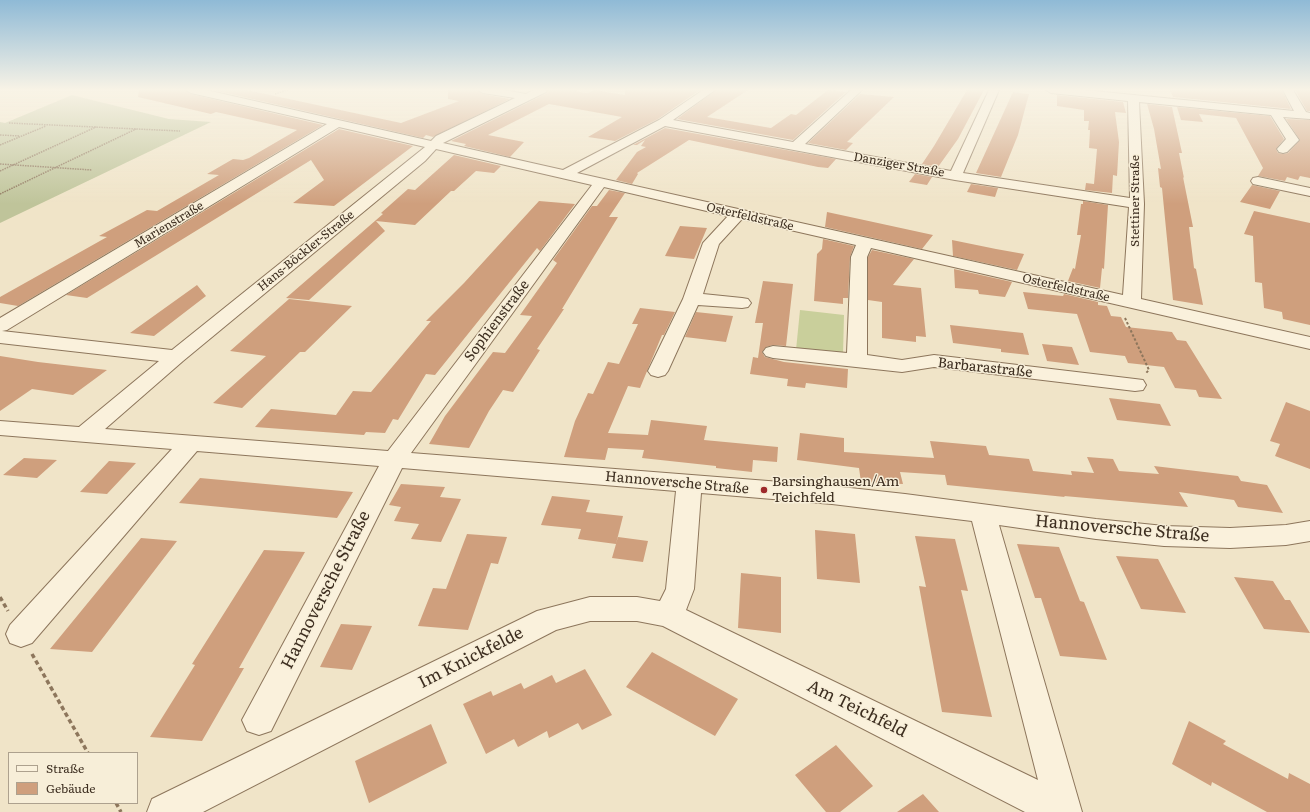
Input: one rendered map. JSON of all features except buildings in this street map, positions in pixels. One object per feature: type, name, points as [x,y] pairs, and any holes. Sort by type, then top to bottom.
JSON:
[{"type":"street","name":"Marienstraße","points":[[0,326],[330,128]]},
{"type":"street","name":"Osterfeldstraße","points":[[359,128],[1310,343]]},
{"type":"street","name":"Hans-Böckler-Straße","points":[[84,435],[176,357],[420,158],[440,139],[462,128]]},
{"type":"street","points":[[564,175],[652,128]]},
{"type":"street","name":"Danziger Straße","points":[[694,128],[955,176],[1137,204]]},
{"type":"street","points":[[795,147],[816,128]]},
{"type":"street","points":[[955,176],[977,128]]},
{"type":"street","name":"Stettiner Straße","points":[[1124,301],[1137,204],[1141,128]]},
{"type":"street","points":[[1283,149],[1293,140],[1285,128]]},
{"type":"street","points":[[1258,181],[1310,192]]},
{"type":"street","name":"Sophienstraße","points":[[394,460],[600,183]]},
{"type":"street","points":[[658,371],[692,299],[712,243],[725,227],[740,214]]},
{"type":"street","points":[[857,360],[859,257],[865,242]]},
{"type":"street","points":[[692,299],[742,303]]},
{"type":"street","points":[[0,337],[176,357]]},
{"type":"street","name":"Barbarastraße","points":[[773,352],[902,366],[934,361],[1135,385]]},
{"type":"street","name":"Hannoversche Straße","points":[[0,428],[890,501],[1096,529],[1164,536],[1230,538],[1286,535],[1310,531]]},
{"type":"street","points":[[21,634],[191,443]]},
{"type":"street","name":"Hannoversche Straße","points":[[259,720],[394,460]]},
{"type":"street","points":[[669,616],[680,589],[689,484]]},
{"type":"street","points":[[983,514],[1052,810]]},
{"type":"street","name":"Im Knickfelde","points":[[166,812],[548,620],[590,609],[637,610],[669,616]]},
{"type":"street","name":"Am Teichfeld","points":[[669,616],[1052,810]]},
{"type":"path","points":[[0,145],[41,128]]},
{"type":"path","points":[[0,171],[94,128]]},
{"type":"path","points":[[132,128],[180,131]]},
{"type":"path","points":[[0,194],[136,128]]},
{"type":"path","points":[[0,135],[20,136]]},
{"type":"path","points":[[0,164],[92,170]]},
{"type":"path","points":[[1124,301],[1149,370],[1135,385]]},
{"type":"path","points":[[0,597],[87,752]]},
{"type":"green space","points":[[0,128],[199,128],[0,223]]},
{"type":"green space","points":[[800,310],[844,315],[843,355],[796,350]]},
{"type":"place","name":"Barsinghausen/Am Teichfeld","points":[[764,490]]}]
